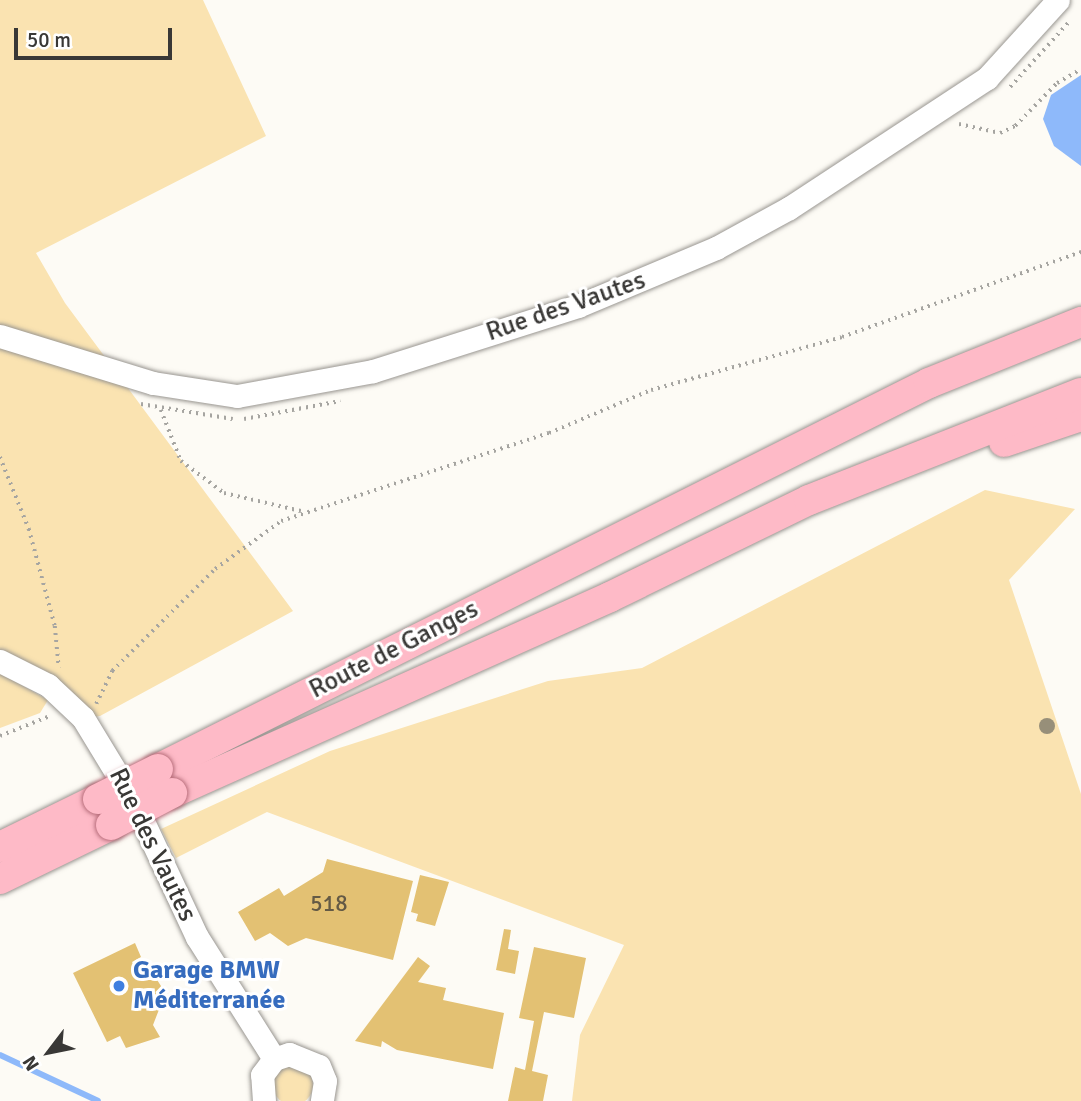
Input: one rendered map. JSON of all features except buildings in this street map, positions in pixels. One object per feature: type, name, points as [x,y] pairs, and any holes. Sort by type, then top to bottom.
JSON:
[{"type":"main road","name":"Route de Ganges","points":[[165,781],[789,452],[929,383],[1081,322]]},
{"type":"main road","points":[[0,879],[104,812],[165,781],[610,597],[809,500],[1081,393]]},
{"type":"main road","points":[[809,500],[1081,416]]},
{"type":"main road","points":[[0,847],[104,812]]},
{"type":"street","name":"Rue des Vautes","points":[[0,336],[153,383],[237,396],[373,372],[627,288],[777,215],[987,78],[1058,0]]},
{"type":"street","name":"Rue des Vautes","points":[[0,661],[48,685],[76,711],[134,802],[197,937],[274,1059]]},
{"type":"street","points":[[264,1101],[262,1075],[274,1059],[298,1054],[313,1060],[325,1081],[322,1101]]},
{"type":"path","points":[[957,124],[1000,133],[1034,113],[1056,83],[1081,69]]},
{"type":"path","points":[[0,736],[76,711],[112,671],[215,569],[303,511],[549,433],[651,390],[842,337],[1081,252]]},
{"type":"path","points":[[161,409],[181,461],[224,493],[303,511]]},
{"type":"path","points":[[0,457],[29,529],[55,626],[62,663],[48,685]]},
{"type":"shaded area","points":[[0,0],[203,0],[266,136],[36,253],[65,303],[293,611],[100,716],[83,718],[0,661]]},
{"type":"shaded area","points":[[985,490],[1075,509],[1009,580],[1081,794],[1081,1101],[572,1101],[580,1035],[624,945],[267,812],[176,858],[161,829],[330,751],[548,681],[642,668]]},
{"type":"shaded area","points":[[0,673],[48,700],[40,713],[0,728]]},
{"type":"shaded area","points":[[293,1065],[301,1066],[307,1071],[312,1077],[312,1093],[307,1099],[301,1104],[293,1105],[285,1104],[279,1099],[274,1093],[273,1085],[274,1077],[279,1071],[285,1066]]},
{"type":"water","points":[[1081,75],[1081,166],[1054,146],[1043,119],[1051,95]]},
{"type":"waterway","points":[[0,1055],[98,1101]]},
{"type":"place","name":"Garage BMW Méditerranée","points":[[119,986]]}]
